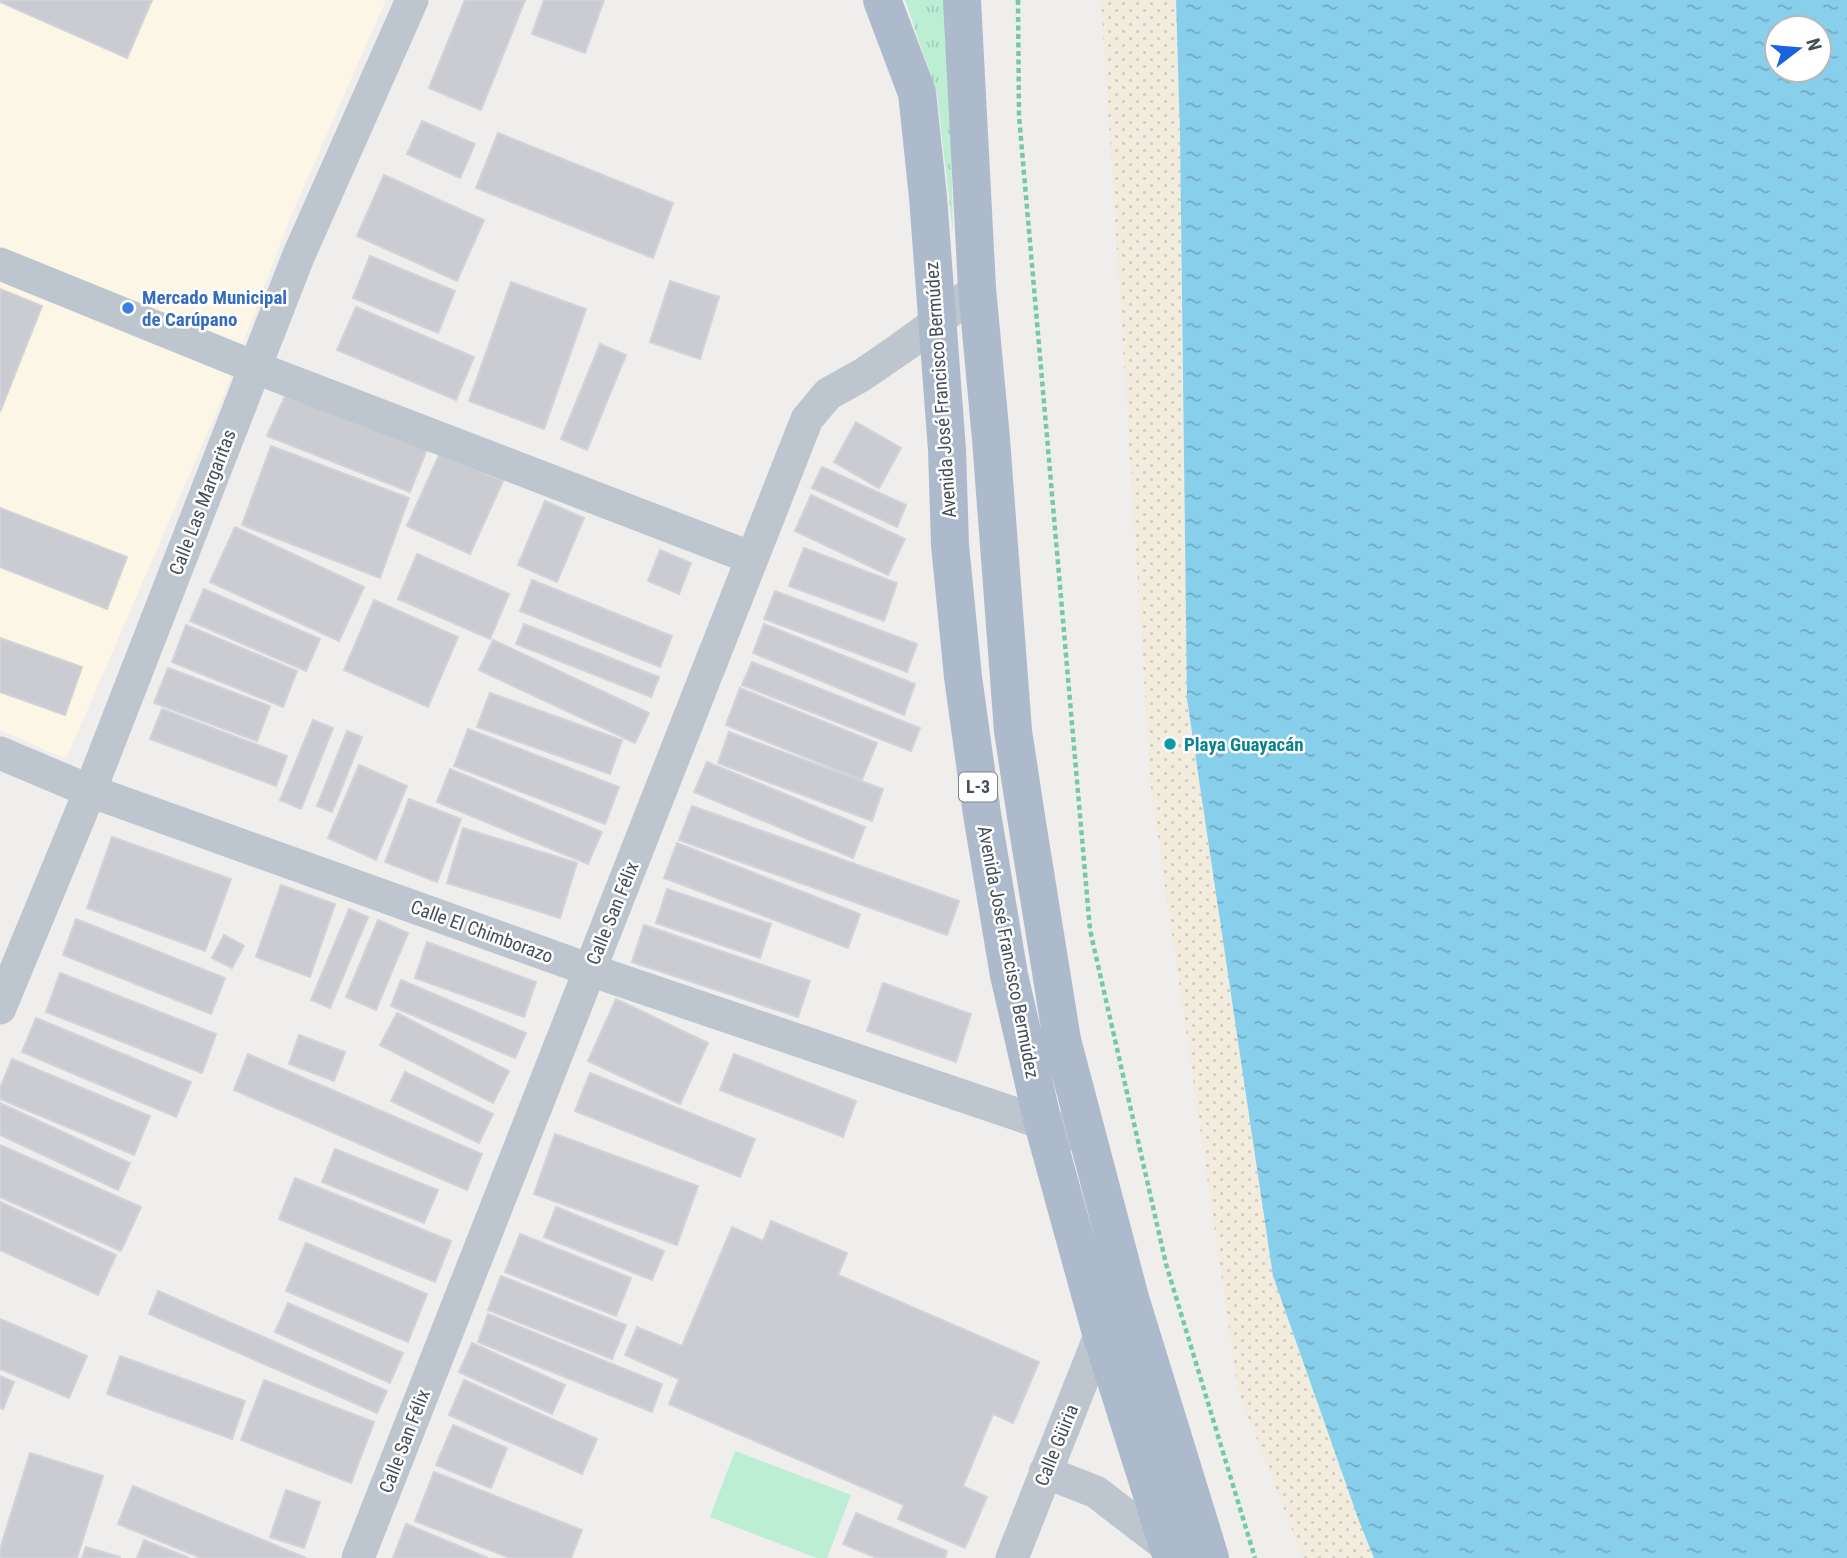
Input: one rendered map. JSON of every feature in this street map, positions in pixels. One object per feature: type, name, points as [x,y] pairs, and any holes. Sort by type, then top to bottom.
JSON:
[{"type":"main road","name":"Avenida José Francisco Bermúdez","points":[[882,0],[917,93],[928,197],[947,450],[950,545],[963,677],[982,814],[1009,975],[1043,1123],[1101,1333],[1171,1553]]},
{"type":"main road","name":"Avenida José Francisco Bermúdez","points":[[962,0],[977,288],[1013,731],[1062,1040],[1130,1298],[1210,1558]]},
{"type":"street","name":"Calle Las Margaritas","points":[[0,1008],[90,791],[298,257],[412,0]]},
{"type":"street","points":[[0,264],[254,367],[752,558]]},
{"type":"street","name":"Calle San Félix","points":[[358,1558],[807,419],[828,394],[862,375],[936,323],[977,288]]},
{"type":"street","name":"Calle El Chimborazo","points":[[0,753],[90,791],[590,970],[1087,1138]]},
{"type":"street","name":"Calle Güiria","points":[[1012,1558],[1101,1333]]},
{"type":"street","points":[[1045,1472],[1096,1492],[1171,1553]]},
{"type":"path","points":[[1018,0],[1020,130],[1090,930],[1147,1192],[1166,1264],[1255,1558]]},
{"type":"shaded area","name":"Mercado Municipal de Carúpano","points":[[0,0],[386,0],[290,218],[223,397],[66,759],[0,730]]},
{"type":"green space","points":[[905,0],[948,0],[953,233],[937,94]]},
{"type":"green space","points":[[735,1451],[851,1495],[827,1558],[817,1558],[710,1517]]},
{"type":"sand","name":"Playa Guayacán","points":[[1101,0],[1176,0],[1187,699],[1273,1276],[1374,1558],[1303,1558],[1238,1391],[1151,789]]},
{"type":"water","points":[[1176,0],[1847,0],[1847,1558],[1374,1558],[1273,1276],[1187,699]]},
{"type":"building","points":[[0,0],[152,0],[127,58]]},
{"type":"building","points":[[465,0],[525,0],[481,110],[429,88]]},
{"type":"building","points":[[544,0],[604,0],[585,53],[532,34]]},
{"type":"building","points":[[422,121],[475,144],[460,178],[407,154]]},
{"type":"building","points":[[498,133],[673,203],[653,258],[476,188]]},
{"type":"building","points":[[384,175],[484,220],[457,281],[357,236]]},
{"type":"building","points":[[370,256],[455,291],[438,333],[353,298]]},
{"type":"building","points":[[670,281],[719,297],[700,359],[650,342]]},
{"type":"building","points":[[511,282],[586,309],[544,429],[469,401]]},
{"type":"building","points":[[0,289],[42,306],[0,412]]},
{"type":"building","points":[[356,307],[474,357],[456,400],[337,350]]},
{"type":"building","points":[[600,344],[626,355],[587,450],[561,439]]},
{"type":"building","points":[[286,394],[427,449],[410,492],[267,436]]},
{"type":"building","points":[[856,422],[901,448],[879,488],[834,462]]},
{"type":"building","points":[[271,446],[409,498],[380,578],[242,525]]},
{"type":"building","points":[[440,453],[503,481],[470,554],[407,526]]},
{"type":"building","points":[[822,467],[906,505],[897,527],[812,488]]},
{"type":"building","points":[[811,495],[905,539],[888,575],[795,531]]},
{"type":"building","points":[[545,501],[584,518],[557,582],[518,565]]},
{"type":"building","points":[[0,508],[127,557],[107,609],[0,567]]},
{"type":"building","points":[[235,527],[364,587],[339,641],[210,582]]},
{"type":"building","points":[[804,548],[897,583],[884,621],[789,586]]},
{"type":"building","points":[[660,550],[691,563],[679,594],[648,581]]},
{"type":"building","points":[[417,554],[509,594],[490,639],[398,599]]},
{"type":"building","points":[[532,580],[672,636],[660,667],[520,611]]},
{"type":"building","points":[[204,589],[320,639],[306,671],[190,621]]},
{"type":"building","points":[[775,591],[917,644],[907,672],[764,619]]},
{"type":"building","points":[[374,600],[458,637],[428,707],[344,670]]},
{"type":"building","points":[[524,624],[659,677],[651,697],[516,644]]},
{"type":"building","points":[[764,624],[915,684],[904,715],[753,653]]},
{"type":"building","points":[[186,625],[297,671],[283,707],[172,662]]},
{"type":"building","points":[[0,638],[82,667],[65,715],[0,692]]},
{"type":"building","points":[[493,640],[649,713],[635,743],[479,670]]},
{"type":"building","points":[[752,662],[920,728],[911,751],[742,685]]},
{"type":"building","points":[[168,668],[270,706],[257,741],[154,703]]},
{"type":"building","points":[[740,688],[877,743],[862,780],[726,725]]},
{"type":"building","points":[[490,693],[622,740],[610,774],[477,727]]},
{"type":"building","points":[[162,709],[287,756],[276,786],[150,739]]},
{"type":"building","points":[[313,720],[333,728],[301,809],[280,800]]},
{"type":"building","points":[[468,729],[619,787],[605,824],[454,766]]},
{"type":"building","points":[[347,731],[362,737],[332,812],[317,806]]},
{"type":"building","points":[[729,732],[883,789],[872,821],[718,763]]},
{"type":"building","points":[[707,762],[865,827],[853,858],[694,792]]},
{"type":"building","points":[[359,765],[407,786],[376,860],[328,838]]},
{"type":"building","points":[[450,769],[602,832],[588,864],[437,802]]},
{"type":"building","points":[[409,799],[461,819],[437,882],[385,862]]},
{"type":"building","points":[[692,806],[959,901],[947,935],[679,840]]},
{"type":"building","points":[[463,828],[577,863],[560,918],[447,883]]},
{"type":"building","points":[[112,837],[231,879],[205,951],[87,908]]},
{"type":"building","points":[[677,843],[860,914],[848,948],[664,878]]},
{"type":"building","points":[[281,885],[335,904],[310,977],[256,957]]},
{"type":"building","points":[[667,889],[771,924],[760,958],[656,923]]},
{"type":"building","points":[[349,909],[368,917],[330,1008],[311,1000]]},
{"type":"building","points":[[76,919],[225,978],[211,1014],[63,955]]},
{"type":"building","points":[[378,920],[408,933],[376,1010],[346,997]]},
{"type":"building","points":[[644,925],[810,981],[798,1017],[632,962]]},
{"type":"building","points":[[224,935],[244,946],[232,968],[212,958]]},
{"type":"building","points":[[427,942],[536,982],[524,1017],[415,978]]},
{"type":"building","points":[[60,973],[216,1034],[202,1073],[46,1012]]},
{"type":"building","points":[[401,980],[526,1033],[515,1058],[391,1006]]},
{"type":"building","points":[[883,983],[971,1014],[956,1062],[867,1031]]},
{"type":"building","points":[[616,999],[708,1043],[680,1104],[588,1061]]},
{"type":"building","points":[[397,1013],[509,1071],[493,1103],[380,1045]]},
{"type":"building","points":[[36,1018],[191,1082],[176,1117],[22,1052]]},
{"type":"building","points":[[299,1035],[345,1052],[334,1081],[289,1064]]},
{"type":"building","points":[[248,1054],[482,1154],[467,1190],[234,1090]]},
{"type":"building","points":[[734,1054],[856,1101],[843,1137],[720,1090]]},
{"type":"building","points":[[12,1059],[150,1116],[134,1155],[0,1099],[0,1088]]},
{"type":"building","points":[[405,1072],[493,1114],[479,1143],[391,1101]]},
{"type":"building","points":[[590,1073],[755,1139],[740,1177],[575,1111]]},
{"type":"building","points":[[0,1103],[130,1163],[118,1190],[0,1135]]},
{"type":"building","points":[[555,1134],[698,1186],[677,1245],[534,1194]]},
{"type":"building","points":[[0,1145],[141,1207],[121,1251],[0,1197]]},
{"type":"building","points":[[335,1149],[438,1190],[424,1223],[322,1182]]},
{"type":"building","points":[[295,1178],[451,1241],[435,1282],[279,1219]]},
{"type":"building","points":[[0,1202],[116,1255],[98,1295],[0,1250]]},
{"type":"building","points":[[556,1207],[664,1251],[652,1280],[544,1237]]},
{"type":"building","points":[[771,1221],[847,1253],[838,1275],[1039,1362],[1013,1423],[993,1414],[963,1486],[987,1497],[965,1548],[898,1519],[904,1505],[669,1404],[679,1379],[625,1355],[637,1327],[682,1346],[732,1227],[763,1241]]},
{"type":"building","points":[[520,1234],[631,1278],[616,1316],[505,1272]]},
{"type":"building","points":[[306,1243],[427,1294],[408,1342],[286,1291]]},
{"type":"building","points":[[501,1276],[626,1325],[612,1359],[488,1310]]},
{"type":"building","points":[[158,1291],[387,1391],[377,1413],[149,1314]]},
{"type":"building","points":[[288,1303],[403,1353],[390,1383],[275,1332]]},
{"type":"building","points":[[488,1314],[662,1384],[652,1412],[478,1342]]},
{"type":"building","points":[[0,1319],[87,1356],[69,1398],[0,1369]]},
{"type":"building","points":[[472,1343],[565,1385],[552,1414],[459,1372]]},
{"type":"building","points":[[120,1356],[245,1401],[232,1439],[107,1394]]},
{"type":"building","points":[[0,1376],[14,1382],[3,1409],[0,1408]]},
{"type":"building","points":[[264,1380],[374,1422],[351,1483],[241,1440]]},
{"type":"building","points":[[464,1380],[597,1439],[582,1474],[449,1415]]},
{"type":"building","points":[[453,1425],[507,1448],[491,1488],[436,1465]]},
{"type":"building","points":[[30,1453],[103,1476],[77,1558],[0,1558],[0,1549]]},
{"type":"building","points":[[434,1472],[582,1530],[571,1558],[510,1558],[415,1521]]},
{"type":"building","points":[[133,1486],[306,1558],[201,1558],[118,1524]]},
{"type":"building","points":[[286,1490],[320,1502],[304,1548],[270,1537]]},
{"type":"building","points":[[856,1513],[947,1551],[945,1558],[877,1558],[843,1544]]},
{"type":"building","points":[[406,1524],[488,1558],[393,1558]]},
{"type":"building","points":[[144,1540],[189,1558],[137,1558]]},
{"type":"building","points":[[86,1547],[120,1557],[120,1558],[82,1558]]},
{"type":"place","name":"Mercado Municipal de Carúpano","points":[[128,308]]},
{"type":"place","name":"Playa Guayacán","points":[[1170,744]]}]
